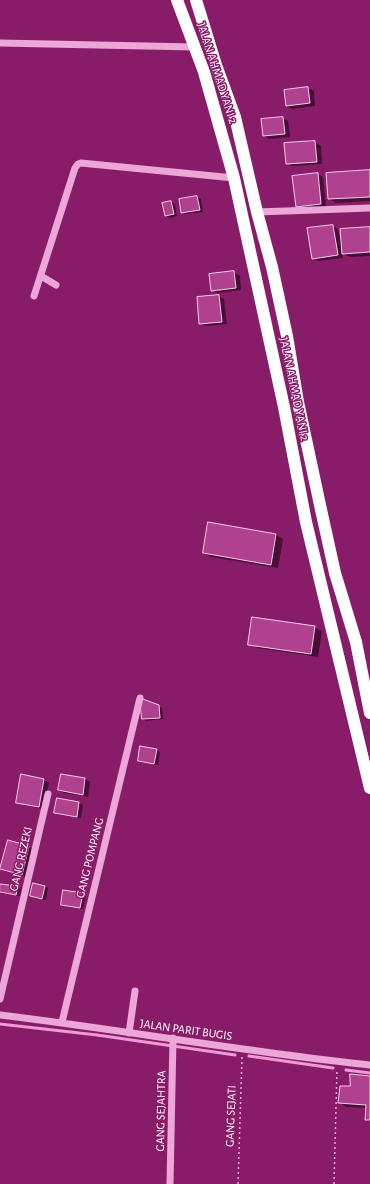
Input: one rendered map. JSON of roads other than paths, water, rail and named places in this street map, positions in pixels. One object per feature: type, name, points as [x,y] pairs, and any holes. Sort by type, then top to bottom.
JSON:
[{"type":"highway","name":"JALAN AHMAD YANI 2","points":[[177,0],[204,72],[234,178],[284,407],[306,522],[370,788]]},
{"type":"highway","name":"JALAN AHMAD YANI 2","points":[[196,0],[216,65],[235,117],[257,212],[272,267],[287,336],[298,402],[332,558],[356,642],[370,710]]},
{"type":"street","points":[[0,43],[195,47]]},
{"type":"street","points":[[34,296],[75,168],[78,164],[82,163],[234,178]]},
{"type":"street","points":[[257,212],[370,208]]},
{"type":"street","points":[[41,276],[56,285]]},
{"type":"street","name":"GANG POMPANG","points":[[62,1022],[140,698]]},
{"type":"street","name":"GANG REZEKI","points":[[0,999],[48,794]]},
{"type":"street","points":[[129,1033],[135,991]]},
{"type":"street","name":"JALAN PARIT BUGIS","points":[[0,1015],[62,1022],[129,1033],[337,1062],[370,1065]]},
{"type":"street","name":"GANG SEJAHTRA","points":[[170,1184],[173,1038]]},
{"type":"waterway","points":[[0,1024],[97,1035],[235,1055]]},
{"type":"waterway","points":[[249,1056],[333,1068]]},
{"type":"waterway","points":[[346,1070],[370,1073]]}]
